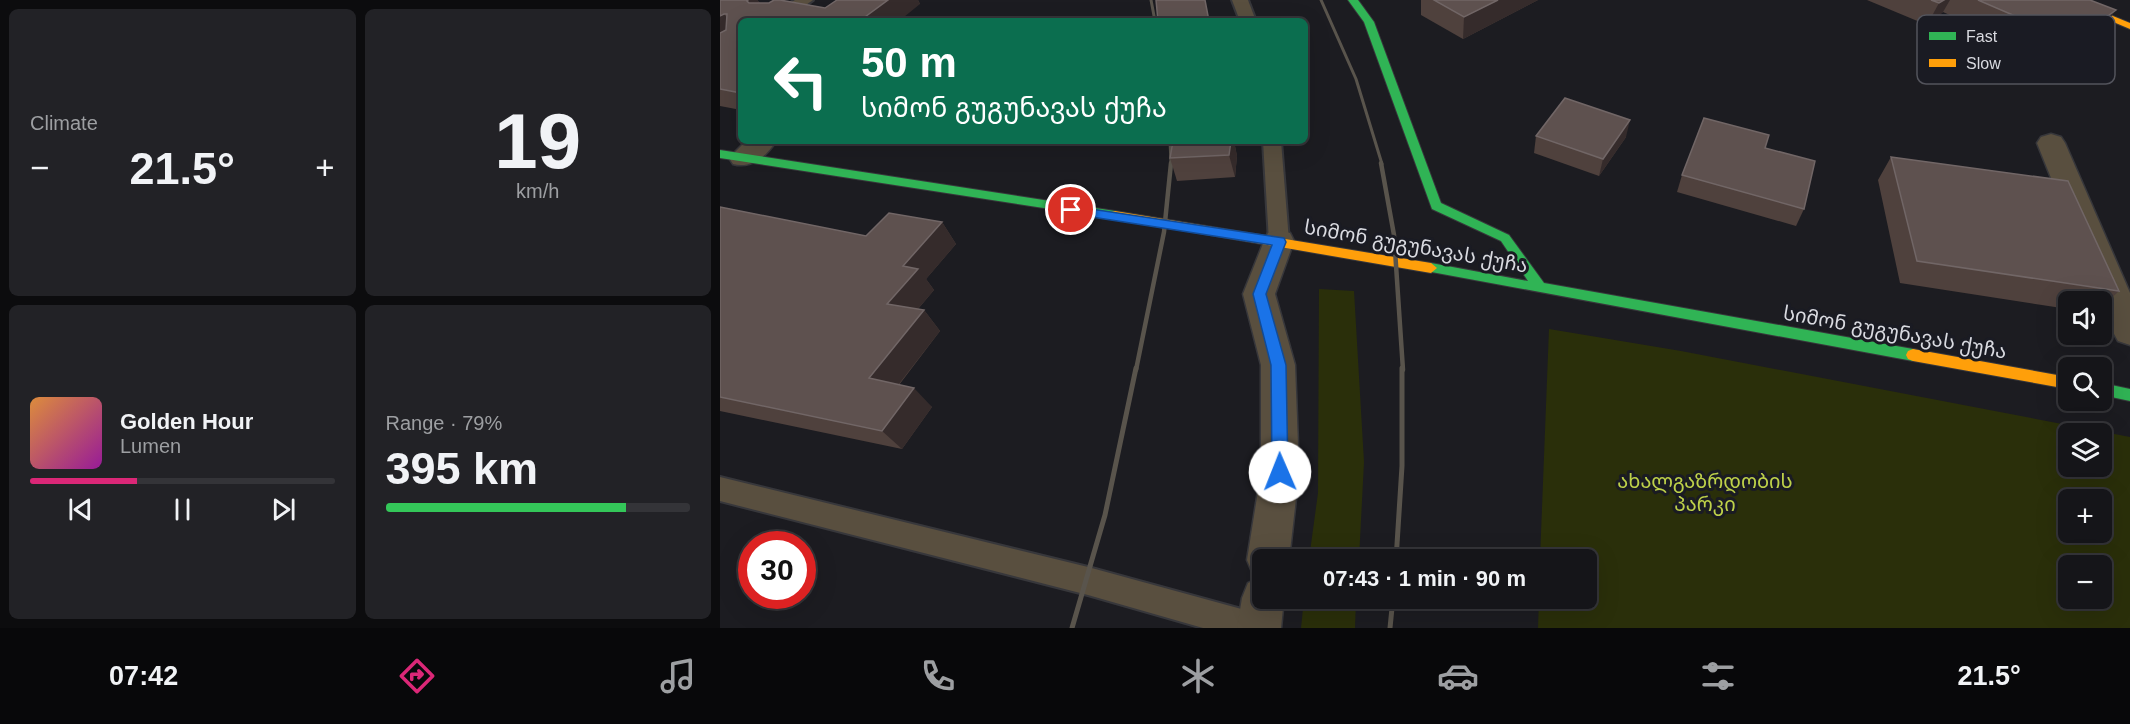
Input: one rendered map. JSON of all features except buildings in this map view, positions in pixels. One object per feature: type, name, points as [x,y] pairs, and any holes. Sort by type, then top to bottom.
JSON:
[{"type":"main road","points":[[1353,0],[1369,22],[1436,206],[1505,238],[1540,288]]},
{"type":"main road","points":[[2066,0],[2106,15]]},
{"type":"main road","name":"სიმონ გუგუნავას ქუჩა","points":[[742,151],[1279,242],[2058,381]]},
{"type":"main road","points":[[2112,391],[2130,394]]},
{"type":"street","points":[[2051,143],[2130,332]]},
{"type":"street","points":[[1270,549],[1280,472],[1278,365],[1259,294],[1279,242]]},
{"type":"street","points":[[1258,628],[1261,609]]},
{"type":"lane","points":[[777,18],[805,0]]},
{"type":"lane","points":[[1240,0],[1247,18]]},
{"type":"lane","points":[[1272,144],[1279,242]]},
{"type":"lane","points":[[720,489],[1088,581],[1258,628]]},
{"type":"green space","points":[[1319,289],[1354,291],[1364,462],[1360,549],[1310,549],[1318,493]]},
{"type":"green space","name":"ახალგაზრდობის პარკი","points":[[1549,329],[1681,351],[2058,423],[2058,477],[2112,477],[2112,434],[2130,437],[2130,628],[1538,628],[1539,609],[1597,609],[1597,549],[1540,549]]},
{"type":"green space","points":[[1303,609],[1356,609],[1355,628],[1301,628]]},
{"type":"railway","points":[[1151,0],[1154,18]]},
{"type":"railway","points":[[1321,0],[1356,79],[1382,164]]},
{"type":"railway","points":[[1170,144],[1171,163]]},
{"type":"railway","points":[[1136,370],[1164,232],[1171,163]]},
{"type":"railway","points":[[1381,163],[1394,235],[1403,370]]},
{"type":"railway","points":[[1072,628],[1105,515],[1136,368]]},
{"type":"railway","points":[[1397,549],[1402,466],[1402,368]]},
{"type":"railway","points":[[1390,628],[1392,609]]},
{"type":"traffic: fast","points":[[1353,0],[1369,22],[1436,206],[1505,238],[1540,288]]},
{"type":"traffic: fast","points":[[720,154],[1115,215]]},
{"type":"traffic: fast","points":[[1431,268],[1913,355]]},
{"type":"traffic: fast","points":[[2112,391],[2130,395]]},
{"type":"traffic: slow","points":[[2066,0],[2103,15]]},
{"type":"traffic: slow","points":[[2115,20],[2130,26]]},
{"type":"traffic: slow","points":[[1115,215],[1431,268]]},
{"type":"traffic: slow","points":[[1913,355],[2058,381]]},
{"type":"route","points":[[1071,210],[1279,242],[1259,294],[1278,365],[1280,472]]}]
